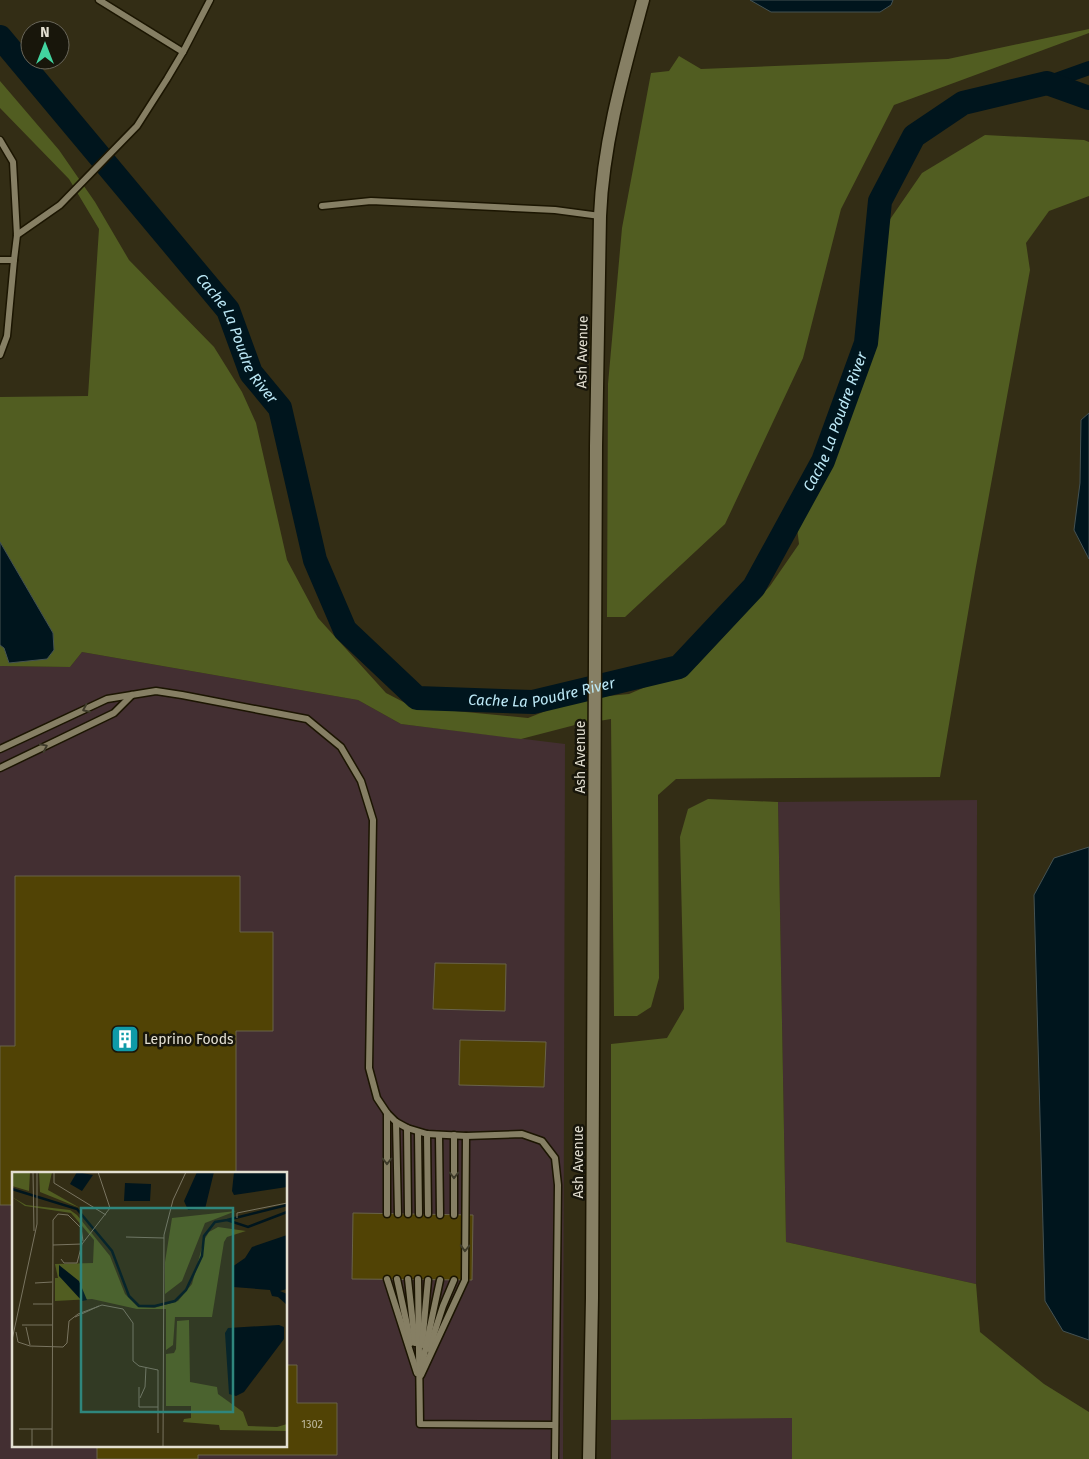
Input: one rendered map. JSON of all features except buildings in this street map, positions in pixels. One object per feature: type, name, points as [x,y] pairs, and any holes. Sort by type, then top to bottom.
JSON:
[{"type":"street","name":"Ash Avenue","points":[[589,1459],[592,1298],[595,620],[600,216],[611,128],[622,77],[643,0]]},
{"type":"lane","points":[[99,0],[183,52]]},
{"type":"lane","points":[[18,235],[60,205],[136,126],[183,52],[210,0]]},
{"type":"lane","points":[[0,140],[13,162],[18,235],[7,336],[0,355]]},
{"type":"lane","points":[[322,206],[371,201],[555,210],[600,216]]},
{"type":"lane","points":[[0,260],[14,260]]},
{"type":"lane","points":[[0,749],[107,698],[156,691],[306,719],[341,747],[361,781],[373,820],[369,1068],[377,1098],[396,1122],[418,1132],[466,1136],[522,1134],[542,1141],[555,1158],[558,1185],[555,1459]]},
{"type":"lane","points":[[0,768],[114,713],[132,695]]},
{"type":"lane","points":[[387,1113],[387,1214]]},
{"type":"lane","points":[[396,1122],[398,1214]]},
{"type":"lane","points":[[407,1128],[408,1214]]},
{"type":"lane","points":[[418,1132],[419,1214]]},
{"type":"lane","points":[[427,1134],[428,1214]]},
{"type":"lane","points":[[439,1135],[440,1214]]},
{"type":"lane","points":[[454,1135],[454,1215]]},
{"type":"lane","points":[[419,1379],[465,1280],[466,1136]]},
{"type":"lane","points":[[387,1279],[419,1379]]},
{"type":"lane","points":[[397,1279],[419,1379]]},
{"type":"lane","points":[[408,1279],[419,1379]]},
{"type":"lane","points":[[418,1279],[420,1424],[555,1425]]},
{"type":"lane","points":[[419,1379],[428,1280]]},
{"type":"lane","points":[[419,1379],[440,1280]]},
{"type":"lane","points":[[419,1379],[443,1306],[454,1280]]},
{"type":"shaded area","points":[[82,652],[358,700],[401,724],[565,744],[563,1459],[0,1459],[0,666],[70,667]]},
{"type":"shaded area","points":[[977,800],[976,1284],[786,1242],[778,802]]},
{"type":"shaded area","points":[[792,1417],[792,1459],[611,1459],[611,1420]]},
{"type":"green space","points":[[1089,29],[1089,33],[894,105],[841,209],[803,358],[725,524],[625,617],[607,617],[608,384],[622,228],[651,73],[669,71],[679,56],[701,69],[948,59]]},
{"type":"green space","points":[[0,81],[59,150],[95,202],[129,260],[214,347],[242,392],[256,423],[287,560],[318,618],[386,693],[413,707],[528,718],[576,699],[629,694],[697,665],[770,586],[799,544],[797,528],[831,457],[871,339],[884,228],[922,173],[985,135],[1084,140],[1089,142],[1089,196],[1049,211],[1026,243],[1030,270],[940,777],[676,779],[658,795],[659,978],[651,1007],[637,1016],[614,1016],[611,719],[575,725],[521,739],[401,724],[358,700],[82,652],[70,667],[0,666],[0,645],[4,648],[47,659],[54,649],[53,633],[0,542],[0,397],[88,396],[99,229],[69,179],[0,108]]},
{"type":"green space","points":[[708,799],[778,802],[786,1242],[976,1284],[980,1332],[1044,1384],[1089,1412],[1089,1459],[792,1459],[792,1418],[611,1420],[611,1044],[667,1038],[684,1009],[680,837],[688,809]]},
{"type":"water","points":[[750,0],[893,0],[891,5],[880,12],[771,12]]},
{"type":"water","points":[[1089,413],[1089,559],[1074,530],[1080,483],[1081,420]]},
{"type":"water","points":[[0,542],[53,633],[54,650],[47,659],[9,663],[4,648],[0,645]]},
{"type":"water","points":[[1089,847],[1089,1340],[1063,1331],[1045,1301],[1034,895],[1054,858]]},
{"type":"waterway","name":"Cache La Poudre River","points":[[0,37],[228,310],[251,373],[280,408],[315,560],[345,630],[417,698],[533,702],[679,667],[754,587],[823,461],[866,343],[880,201],[914,136],[963,103],[1047,83],[1089,98]]},
{"type":"waterway","points":[[1047,83],[1089,68]]},
{"type":"place","name":"Leprino Foods","points":[[125,1039]]}]
